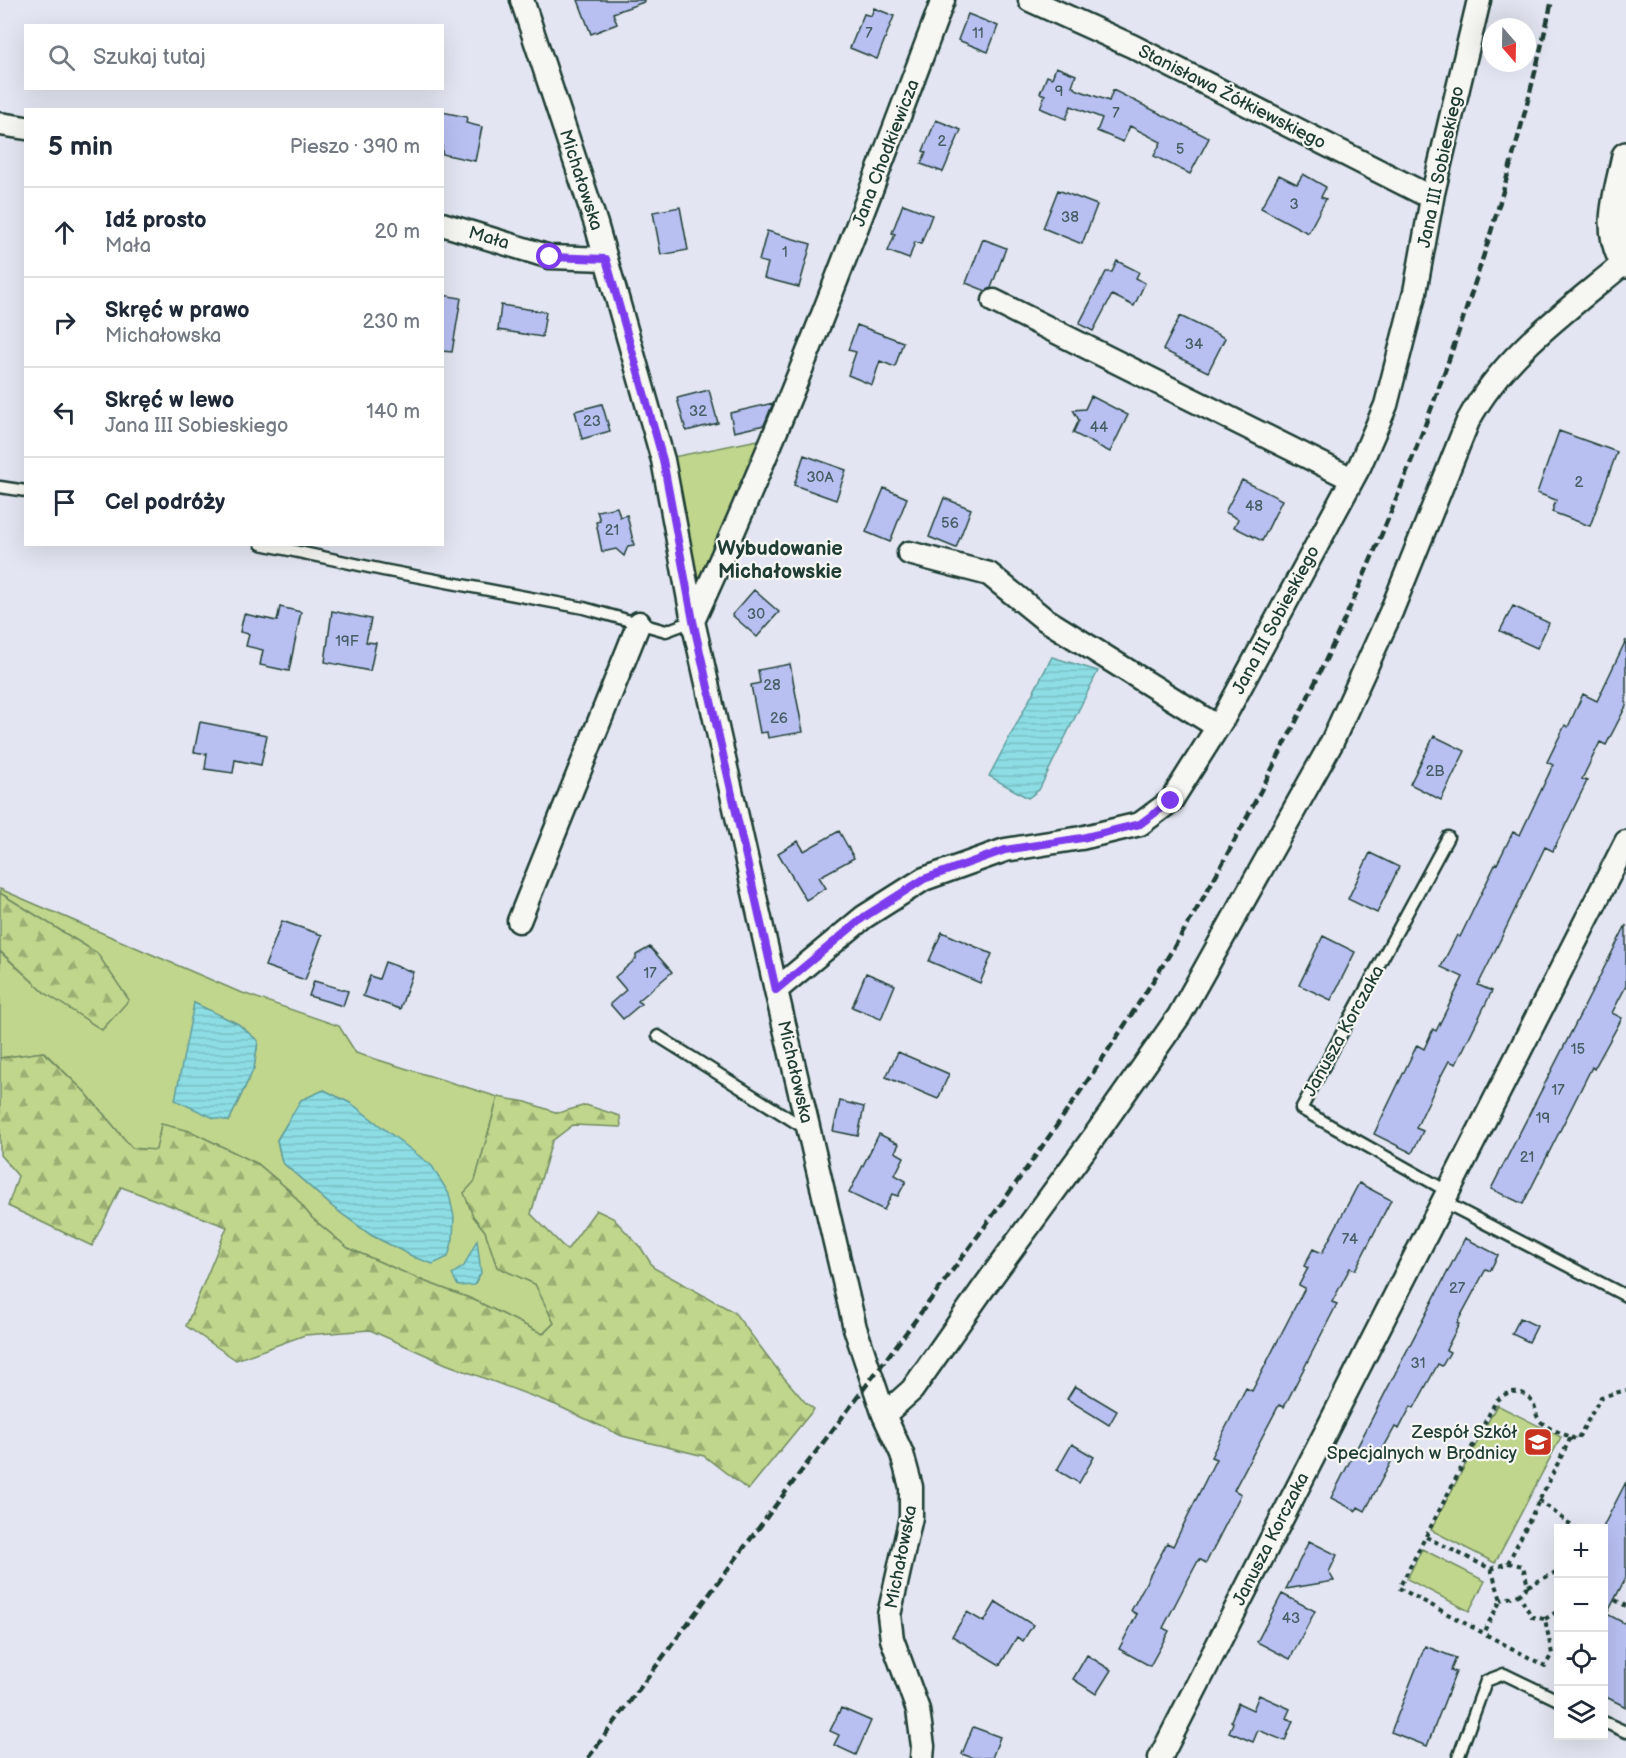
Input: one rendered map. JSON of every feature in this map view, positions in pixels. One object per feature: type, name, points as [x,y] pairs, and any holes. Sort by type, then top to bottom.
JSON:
[{"type":"street","name":"Michałowska","points":[[522,0],[596,224],[663,460],[693,621],[855,1328],[885,1415],[902,1454],[911,1487],[911,1517],[889,1615],[892,1639],[918,1710],[922,1758]]},
{"type":"street","name":"Jana Chodkiewicza","points":[[693,621],[739,523],[828,307],[944,0]]},
{"type":"street","name":"Stanisława Żółkiewskiego","points":[[1030,0],[1132,46],[1432,198]]},
{"type":"street","name":"Jana III Sobieskiego","points":[[776,990],[864,917],[924,879],[1005,850],[1082,838],[1140,824],[1171,801],[1218,728],[1352,479],[1386,405],[1415,292],[1432,198],[1479,0]]},
{"type":"street","points":[[0,124],[24,128]]},
{"type":"street","points":[[885,1415],[912,1390],[1179,1016],[1331,744],[1391,612],[1467,421],[1476,405],[1518,353],[1625,263],[1617,247],[1613,229],[1626,156]]},
{"type":"street","name":"Mała","points":[[444,225],[550,257],[606,259]]},
{"type":"street","points":[[994,301],[1352,479]]},
{"type":"street","points":[[909,553],[989,574],[1043,618],[1218,728]]},
{"type":"street","points":[[519,921],[639,623]]},
{"type":"street","name":"Janusza Korczaka","points":[[1160,1758],[1626,842]]},
{"type":"lane","points":[[0,487],[24,491]]},
{"type":"lane","points":[[270,546],[360,566],[584,608],[666,631],[693,621]]},
{"type":"lane","name":"Janusza Korczaka","points":[[1444,1196],[1301,1109],[1448,837]]},
{"type":"lane","points":[[658,1036],[809,1131]]},
{"type":"lane","points":[[1444,1196],[1626,1296]]},
{"type":"lane","points":[[1458,1758],[1486,1681],[1504,1674],[1554,1698]]},
{"type":"lane","points":[[1608,1724],[1626,1732]]},
{"type":"path","points":[[1545,1619],[1552,1654],[1545,1666],[1399,1588],[1496,1401],[1503,1394],[1517,1390],[1527,1395],[1534,1405],[1538,1418],[1546,1425],[1577,1440],[1600,1397],[1626,1390]]},
{"type":"path","points":[[1508,1563],[1571,1437]]},
{"type":"path","points":[[1539,1500],[1570,1524]]},
{"type":"path","points":[[1426,1537],[1491,1569],[1508,1563],[1523,1566],[1528,1586]]},
{"type":"path","points":[[1491,1569],[1501,1600]]},
{"type":"path","points":[[1483,1633],[1501,1600],[1519,1595],[1528,1586],[1554,1574]]},
{"type":"path","points":[[1519,1595],[1532,1617],[1545,1619],[1554,1613]]},
{"type":"path","points":[[1615,1600],[1626,1606]]},
{"type":"green space","points":[[763,439],[699,588],[668,458]]},
{"type":"green space","points":[[0,889],[237,991],[339,1026],[356,1053],[498,1097],[475,1181],[473,1216],[485,1231],[497,1267],[535,1284],[554,1323],[543,1334],[472,1299],[348,1248],[312,1218],[290,1191],[258,1164],[190,1131],[156,1151],[132,1148],[85,1092],[44,1052],[0,1058],[0,952],[45,993],[97,953],[0,893]],"holes":[[[194,1003],[238,1024],[258,1041],[254,1068],[229,1121]],[[324,1090],[352,1104],[416,1258],[371,1235],[334,1208],[282,1162],[277,1140],[301,1100]]]},
{"type":"green space","points":[[0,893],[97,953],[129,1000],[102,1030],[45,993],[0,951]]},
{"type":"green space","points":[[43,1052],[85,1092],[132,1148],[156,1150],[161,1124],[190,1131],[258,1164],[290,1191],[312,1218],[348,1248],[472,1299],[543,1334],[554,1323],[535,1284],[497,1267],[485,1231],[473,1216],[464,1193],[475,1181],[498,1097],[526,1102],[558,1113],[586,1105],[620,1116],[621,1127],[573,1125],[552,1141],[531,1214],[567,1250],[596,1210],[613,1218],[641,1248],[654,1268],[734,1312],[781,1374],[814,1409],[748,1490],[704,1456],[622,1436],[556,1405],[446,1364],[370,1330],[305,1335],[236,1360],[186,1326],[227,1227],[121,1187],[92,1246],[8,1206],[18,1176],[0,1155],[0,1058]]},
{"type":"green space","points":[[1497,1405],[1561,1437],[1495,1563],[1431,1530]]},
{"type":"green space","points":[[1422,1549],[1485,1581],[1469,1611],[1407,1579]]},
{"type":"water","points":[[1052,657],[1098,671],[1039,790],[1028,798],[989,776]]},
{"type":"water","points":[[194,1003],[238,1024],[258,1041],[254,1068],[229,1121],[214,1118],[175,1100]]},
{"type":"water","points":[[324,1090],[352,1104],[432,1166],[449,1194],[454,1217],[453,1239],[448,1257],[433,1264],[371,1235],[334,1208],[282,1162],[277,1140],[301,1100]]},
{"type":"water","points":[[477,1240],[481,1273],[474,1285],[458,1286],[452,1274],[464,1266]]},
{"type":"building","points":[[578,0],[644,0],[644,2],[613,13],[617,24],[591,34]]},
{"type":"building","points":[[874,8],[894,16],[877,59],[850,48],[864,14],[871,16]]},
{"type":"building","points":[[968,14],[998,26],[988,52],[958,40]]},
{"type":"building","points":[[1056,67],[1076,75],[1072,86],[1078,90],[1109,101],[1113,90],[1209,138],[1190,174],[1154,156],[1161,142],[1130,126],[1123,142],[1097,131],[1102,118],[1071,106],[1066,119],[1040,108],[1045,95],[1040,93],[1047,76],[1052,78]]},
{"type":"building","points":[[444,112],[467,117],[466,123],[482,127],[475,161],[444,154]]},
{"type":"building","points":[[936,120],[961,130],[943,172],[921,164],[926,152],[923,151]]},
{"type":"building","points":[[1303,174],[1326,187],[1321,197],[1326,199],[1308,233],[1261,208],[1279,175],[1297,184]]},
{"type":"building","points":[[1058,190],[1097,205],[1082,244],[1043,228]]},
{"type":"building","points":[[903,204],[932,215],[921,244],[915,242],[909,259],[888,251]]},
{"type":"building","points":[[680,207],[688,250],[661,255],[653,212]]},
{"type":"building","points":[[767,231],[811,244],[799,287],[764,278],[768,263],[759,261]]},
{"type":"building","points":[[983,239],[1006,248],[991,288],[986,291],[966,283]]},
{"type":"building","points":[[1117,261],[1139,272],[1136,278],[1145,283],[1134,306],[1112,295],[1093,331],[1079,324],[1106,272],[1112,272]]},
{"type":"building","points":[[444,295],[461,298],[452,352],[444,351]]},
{"type":"building","points":[[501,305],[546,312],[542,337],[498,330]]},
{"type":"building","points":[[1180,316],[1225,338],[1208,372],[1163,350]]},
{"type":"building","points":[[857,325],[903,342],[895,367],[880,361],[872,385],[848,375],[856,352],[848,350]]},
{"type":"building","points":[[709,390],[718,423],[686,431],[677,398]]},
{"type":"building","points":[[1091,396],[1128,415],[1110,452],[1073,433],[1079,420],[1073,410],[1085,409]]},
{"type":"building","points":[[773,403],[764,425],[734,432],[730,413]]},
{"type":"building","points":[[602,404],[610,431],[582,439],[575,411]]},
{"type":"building","points":[[1559,431],[1617,452],[1590,526],[1552,512],[1556,500],[1537,493]]},
{"type":"building","points":[[804,455],[846,470],[836,500],[794,485]]},
{"type":"building","points":[[1242,480],[1282,500],[1262,541],[1234,527],[1238,519],[1225,512]]},
{"type":"building","points":[[884,488],[907,498],[890,542],[866,532]]},
{"type":"building","points":[[944,498],[971,509],[956,548],[929,537]]},
{"type":"building","points":[[617,507],[620,517],[627,515],[634,545],[628,546],[624,556],[616,549],[602,552],[596,522],[600,521],[597,511]]},
{"type":"building","points":[[754,590],[779,612],[757,637],[732,615]]},
{"type":"building","points":[[1513,606],[1549,623],[1537,648],[1500,631]]},
{"type":"building","points":[[280,607],[301,612],[289,671],[260,665],[263,650],[246,646],[249,634],[240,632],[244,614],[277,621]]},
{"type":"building","points":[[332,611],[371,619],[366,642],[376,643],[370,671],[325,662]]},
{"type":"building","points":[[1626,640],[1626,706],[1606,745],[1600,742],[1582,779],[1587,781],[1553,851],[1545,847],[1478,985],[1492,991],[1456,1064],[1449,1061],[1441,1076],[1416,1128],[1423,1131],[1412,1153],[1374,1134],[1417,1045],[1424,1049],[1433,1029],[1436,1031],[1463,977],[1441,967],[1457,935],[1460,937],[1513,832],[1520,835],[1553,765],[1547,762],[1565,725],[1568,727],[1583,694],[1597,701]]},
{"type":"building","points":[[790,664],[803,732],[768,738],[767,732],[760,733],[751,685],[760,683],[758,670]]},
{"type":"building","points":[[200,722],[267,735],[261,765],[235,760],[233,773],[205,769],[207,754],[194,752]]},
{"type":"building","points":[[1434,736],[1465,751],[1441,800],[1410,784]]},
{"type":"building","points":[[839,831],[854,858],[819,877],[826,888],[806,900],[778,853],[798,841],[804,851]]},
{"type":"building","points":[[1370,853],[1399,867],[1377,913],[1348,899]]},
{"type":"building","points":[[282,921],[322,935],[305,980],[265,966]]},
{"type":"building","points":[[1626,925],[1626,986],[1612,1013],[1622,1018],[1594,1069],[1592,1067],[1523,1204],[1491,1189]]},
{"type":"building","points":[[942,932],[992,954],[980,983],[929,961]]},
{"type":"building","points":[[1323,936],[1355,952],[1331,1000],[1299,985]]},
{"type":"building","points":[[650,947],[672,972],[638,1001],[641,1004],[623,1019],[610,1004],[626,990],[615,977],[636,959],[636,955]]},
{"type":"building","points":[[385,962],[413,972],[400,1009],[363,996],[370,976],[379,979]]},
{"type":"building","points":[[866,973],[895,985],[881,1019],[852,1007]]},
{"type":"building","points":[[314,981],[348,991],[343,1006],[309,996]]},
{"type":"building","points":[[898,1052],[949,1074],[938,1099],[886,1077]]},
{"type":"building","points":[[840,1101],[864,1107],[858,1136],[833,1131]]},
{"type":"building","points":[[879,1134],[899,1144],[895,1152],[904,1157],[895,1175],[906,1181],[898,1196],[892,1194],[884,1210],[849,1193]]},
{"type":"building","points":[[1359,1183],[1391,1200],[1355,1270],[1350,1268],[1332,1302],[1337,1304],[1284,1407],[1279,1405],[1234,1490],[1241,1494],[1206,1563],[1199,1559],[1181,1593],[1163,1628],[1169,1631],[1150,1666],[1119,1649],[1137,1614],[1131,1611],[1167,1543],[1173,1546],[1216,1459],[1211,1457],[1246,1388],[1252,1391],[1305,1288],[1299,1285],[1308,1268],[1304,1266],[1313,1249],[1322,1253]]},
{"type":"building","points":[[1465,1238],[1498,1255],[1490,1271],[1486,1269],[1457,1323],[1459,1324],[1446,1350],[1450,1352],[1442,1366],[1438,1364],[1414,1408],[1411,1406],[1399,1429],[1395,1427],[1379,1456],[1391,1462],[1365,1511],[1358,1507],[1356,1511],[1331,1498]]},
{"type":"building","points":[[1520,1318],[1537,1326],[1529,1342],[1512,1334]]},
{"type":"building","points":[[1075,1386],[1117,1411],[1109,1425],[1067,1399]]},
{"type":"building","points":[[1072,1444],[1094,1457],[1079,1483],[1057,1470]]},
{"type":"building","points":[[1626,1482],[1626,1577],[1608,1612],[1608,1524],[1605,1524]]},
{"type":"building","points":[[1309,1541],[1337,1555],[1329,1572],[1334,1581],[1286,1589]]},
{"type":"building","points":[[1282,1594],[1315,1611],[1290,1659],[1257,1642]]},
{"type":"building","points":[[996,1602],[1033,1625],[1023,1641],[1017,1637],[1000,1665],[952,1636],[967,1612],[984,1622]]},
{"type":"building","points":[[1608,1615],[1626,1624],[1626,1707],[1608,1698]]},
{"type":"building","points":[[1425,1646],[1456,1658],[1451,1670],[1456,1672],[1427,1746],[1391,1732]]},
{"type":"building","points":[[1087,1655],[1111,1670],[1096,1694],[1073,1679]]},
{"type":"building","points":[[1259,1695],[1290,1709],[1286,1718],[1293,1721],[1285,1741],[1258,1730],[1253,1742],[1229,1732],[1238,1703],[1253,1710]]},
{"type":"building","points":[[841,1708],[871,1721],[856,1755],[834,1745],[839,1735],[830,1731]]},
{"type":"building","points":[[973,1727],[1000,1737],[992,1758],[973,1758],[962,1754]]},
{"type":"railway","points":[[588,1758],[1014,1186],[1147,991],[1222,864],[1320,672],[1402,486],[1438,391],[1501,197],[1552,0]]},
{"type":"place","name":"Zespół Szkół Specjalnych w Brodnicy","points":[[1538,1442]]},
{"type":"district","name":"Wybudowanie Michałowskie","points":[[780,560]]},
{"type":"route","points":[[550,257],[606,259],[663,460],[693,621],[776,990],[864,917],[924,879],[1005,850],[1082,838],[1140,824],[1171,801]]}]
